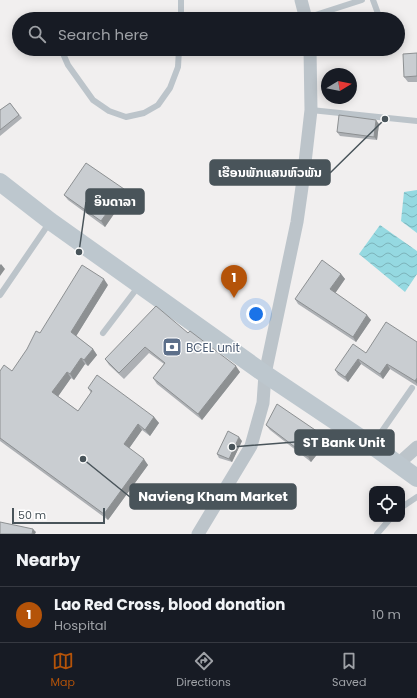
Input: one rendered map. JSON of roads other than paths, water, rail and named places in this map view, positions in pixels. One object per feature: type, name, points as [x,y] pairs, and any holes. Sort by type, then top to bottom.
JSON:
[{"type":"main road","points":[[0,182],[50,221],[266,374],[372,445],[417,478]]},
{"type":"street","points":[[300,0],[304,12]]},
{"type":"street","points":[[198,534],[251,446],[263,403],[266,374],[297,222],[303,180],[311,110],[310,56]]},
{"type":"street","points":[[398,464],[417,448]]},
{"type":"lane","points":[[181,0],[181,12]]},
{"type":"lane","points":[[325,12],[362,0]]},
{"type":"lane","points":[[373,0],[377,12]]},
{"type":"lane","points":[[64,56],[68,65],[94,100],[109,111],[126,117],[144,113],[158,105],[170,88],[178,67],[179,56]]},
{"type":"lane","points":[[311,110],[417,120]]},
{"type":"lane","points":[[0,295],[50,221]]},
{"type":"lane","points":[[103,333],[140,284]]},
{"type":"lane","points":[[372,445],[412,388]]},
{"type":"lane","points":[[405,506],[417,497]]},
{"type":"lane","points":[[377,534],[387,522]]},
{"type":"water","points":[[417,190],[417,233],[401,221],[404,192]]},
{"type":"water","points":[[380,225],[417,251],[417,274],[405,292],[359,254]]},
{"type":"place","name":"ເຮືອນພັກແສນຫົວພັນ","points":[[385,119]]},
{"type":"place","name":"ອິນດາລາ","points":[[79,252]]},
{"type":"place","name":"Lao Red Cross, blood donation","points":[[234,298]]},
{"type":"place","name":"BCEL unit","points":[[172,347]]},
{"type":"place","name":"ST Bank Unit","points":[[232,447]]},
{"type":"place","name":"Navieng Kham Market","points":[[83,459]]}]
